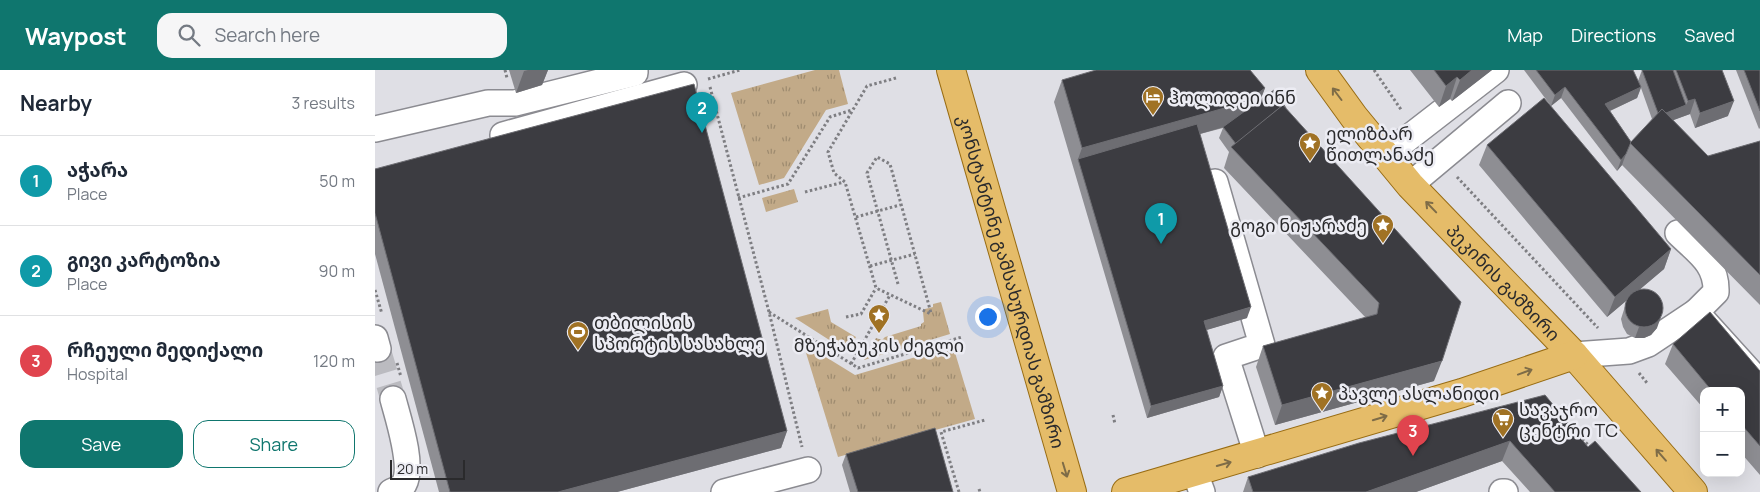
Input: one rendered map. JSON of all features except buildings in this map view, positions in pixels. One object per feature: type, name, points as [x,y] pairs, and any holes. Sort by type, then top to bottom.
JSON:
[{"type":"main road","name":"კონსტანტინე გამსახურდიას გამზირი","points":[[951,70],[1072,492]]},
{"type":"main road","name":"პეკინის გამზირი","points":[[1319,70],[1385,156],[1410,185],[1574,355],[1693,492]]},
{"type":"main road","points":[[1126,492],[1199,482],[1257,455],[1462,393],[1574,355]]},
{"type":"street","points":[[375,129],[488,103],[515,103],[530,94],[635,73],[635,70]]},
{"type":"street","points":[[1385,156],[1496,70]]},
{"type":"street","points":[[480,142],[684,85]]},
{"type":"street","points":[[1410,185],[1508,103]]},
{"type":"street","points":[[1215,182],[1262,345],[1226,357],[1257,455]]},
{"type":"street","points":[[1574,355],[1629,352],[1648,344],[1697,312],[1716,292],[1716,280],[1712,267],[1678,233]]},
{"type":"street","points":[[1697,312],[1760,383]]},
{"type":"street","points":[[391,492],[404,484],[406,473],[397,389]]},
{"type":"street","points":[[724,492],[808,470]]},
{"type":"path","points":[[684,85],[740,70]]},
{"type":"path","points":[[846,317],[861,314],[876,288],[845,182],[834,173],[828,152],[867,86],[896,78]]},
{"type":"path","points":[[707,79],[769,312],[808,470]]},
{"type":"path","points":[[738,198],[788,184],[830,116],[853,110]]},
{"type":"path","points":[[876,288],[931,314],[889,164],[877,157],[867,173],[898,284]]},
{"type":"path","points":[[1441,159],[1621,353]]},
{"type":"path","points":[[805,192],[845,182]]},
{"type":"path","points":[[856,217],[900,205]]},
{"type":"path","points":[[870,266],[915,254]]},
{"type":"path","points":[[375,290],[383,341],[397,389]]},
{"type":"path","points":[[851,364],[890,295]]},
{"type":"path","points":[[769,312],[858,368],[962,337]]},
{"type":"path","points":[[1113,416],[1115,424]]},
{"type":"path","points":[[959,492],[941,432],[985,420]]},
{"type":"path","points":[[1569,424],[1593,451]]},
{"type":"path","points":[[945,467],[951,465]]},
{"type":"green space","points":[[815,70],[839,70],[848,104],[826,110],[784,178],[759,185],[731,93]]},
{"type":"green space","points":[[794,189],[798,202],[766,212],[762,198]]},
{"type":"green space","points":[[941,302],[950,334],[864,360],[876,338],[882,340],[885,337],[921,326],[924,322],[923,312],[925,309]]},
{"type":"green space","points":[[828,309],[831,322],[856,337],[848,352],[795,318]]},
{"type":"green space","points":[[803,343],[855,375],[953,346],[975,419],[838,457]]},
{"type":"tunnel","points":[[378,349],[393,399]]},
{"type":"place","name":"ჰოლიდეი ინნ","points":[[1153,116]]},
{"type":"place","name":"გივი კარტოზია","points":[[702,133]]},
{"type":"place","name":"ელიზბარ წითლანაძე","points":[[1310,162]]},
{"type":"place","name":"აჭარა","points":[[1161,244]]},
{"type":"place","name":"გოგი ნიჟარაძე","points":[[1383,244]]},
{"type":"place","name":"მზეჭაბუკის ძეგლი","points":[[879,334]]},
{"type":"place","name":"თბილისის სპორტის სასახლე","points":[[578,351]]},
{"type":"place","name":"პავლე ასლანიდი","points":[[1322,412]]},
{"type":"place","name":"სავაჯრო ცენტრი TC","points":[[1503,438]]},
{"type":"place","name":"რჩეული მედიქალი","points":[[1413,456]]}]
